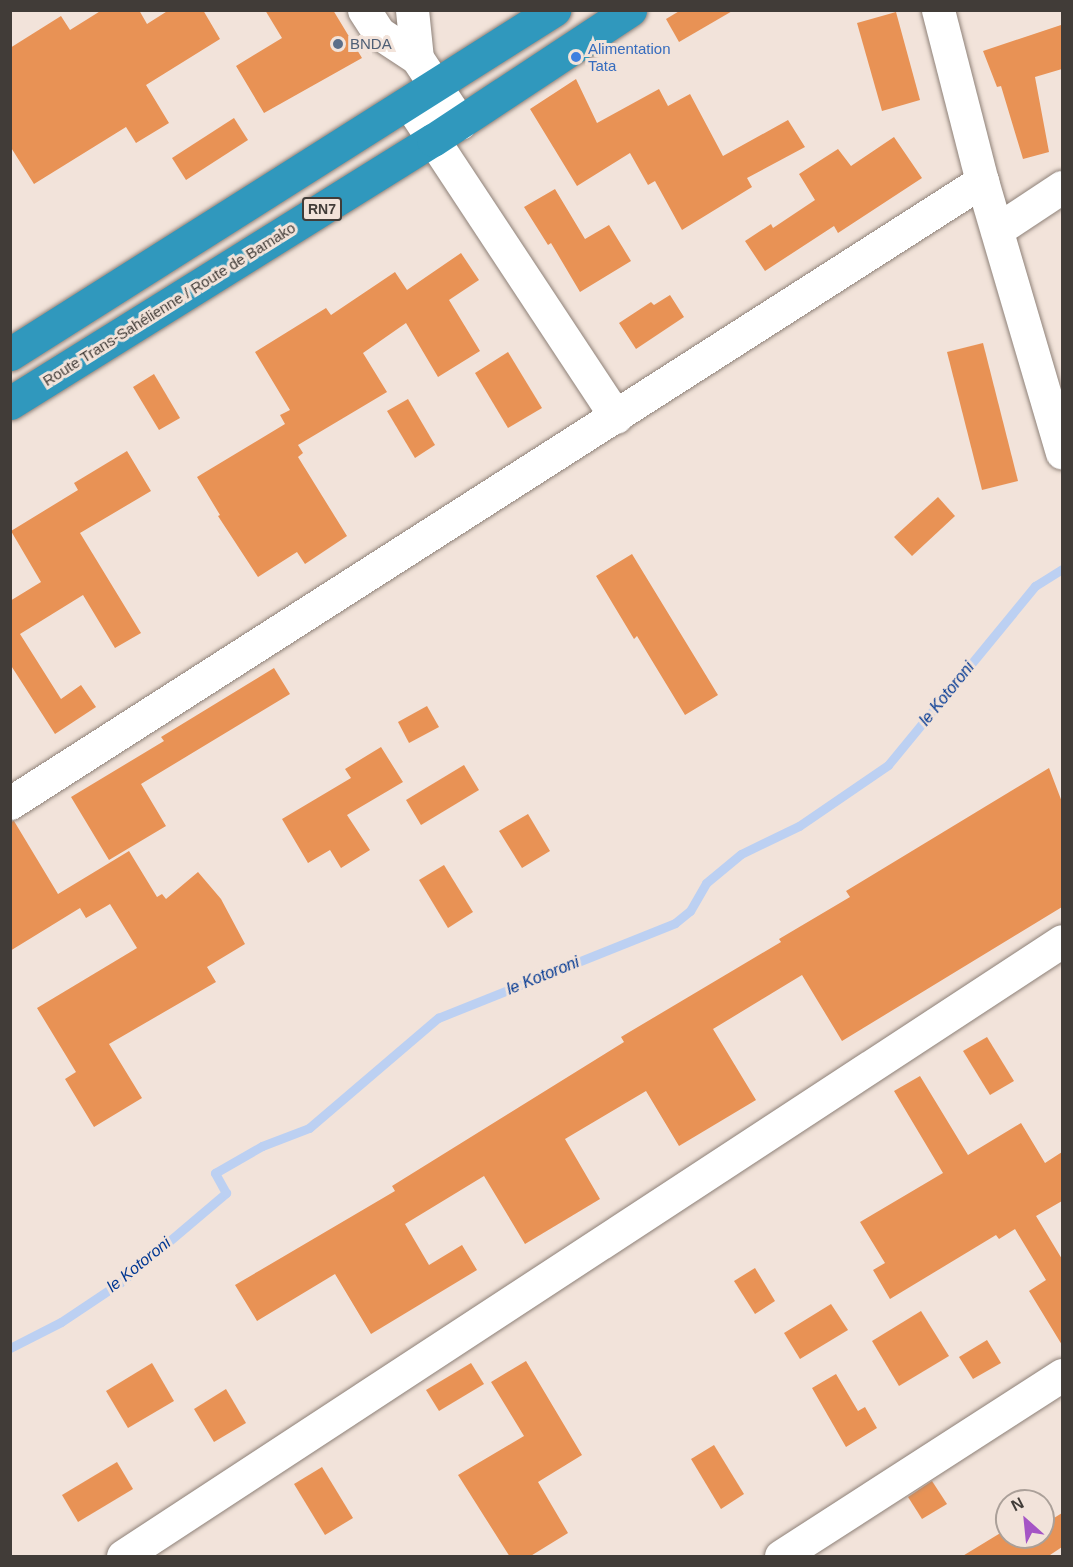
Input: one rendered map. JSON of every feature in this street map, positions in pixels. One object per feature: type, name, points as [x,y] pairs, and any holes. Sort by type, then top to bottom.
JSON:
[{"type":"highway","points":[[10,354],[554,10]]},
{"type":"highway","name":"Route Trans-Sahélienne / Route de Bamako","points":[[10,403],[460,123],[630,10]]},
{"type":"street","points":[[364,10],[379,33],[417,58]]},
{"type":"street","points":[[412,10],[422,94],[433,140],[616,417]]},
{"type":"street","points":[[938,10],[982,181],[1062,452]]},
{"type":"street","points":[[422,94],[460,123]]},
{"type":"street","points":[[10,802],[616,417],[982,181]]},
{"type":"street","points":[[997,230],[1062,187]]},
{"type":"street","points":[[123,1557],[1062,941]]},
{"type":"street","points":[[781,1557],[1062,1375]]},
{"type":"building","points":[[102,10],[139,10],[147,24],[169,10],[203,10],[220,39],[146,85],[169,123],[136,143],[126,127],[34,184],[10,146],[10,48],[61,16],[70,30]]},
{"type":"building","points":[[265,10],[333,10],[362,58],[264,113],[236,66],[282,38]]},
{"type":"building","points":[[681,10],[734,10],[679,42],[666,19]]},
{"type":"building","points":[[896,12],[920,100],[882,111],[857,23]]},
{"type":"building","points":[[1061,25],[1062,69],[1035,77],[1049,152],[1023,159],[1001,86],[997,87],[983,51]]},
{"type":"building","points":[[576,79],[597,123],[659,89],[668,106],[690,94],[723,156],[788,120],[805,147],[747,178],[752,187],[682,230],[655,181],[648,185],[630,153],[577,186],[530,109]]},
{"type":"building","points":[[234,118],[248,140],[186,180],[172,158]]},
{"type":"building","points":[[894,137],[922,178],[838,233],[834,226],[765,271],[745,241],[771,224],[773,228],[815,200],[799,174],[838,149],[851,166]]},
{"type":"building","points":[[555,189],[585,239],[609,225],[631,261],[580,292],[551,243],[548,245],[524,207]]},
{"type":"building","points":[[461,253],[479,280],[449,300],[480,351],[438,377],[406,323],[363,353],[387,392],[298,445],[303,453],[298,457],[347,536],[305,564],[297,552],[258,577],[218,516],[220,515],[197,477],[285,424],[280,415],[290,410],[255,352],[326,308],[331,315],[395,272],[407,290]]},
{"type":"building","points":[[670,295],[684,317],[636,349],[619,323],[651,302],[654,305]]},
{"type":"building","points":[[983,343],[1018,481],[982,490],[947,352]]},
{"type":"building","points":[[508,352],[542,408],[508,428],[475,373]]},
{"type":"building","points":[[154,374],[180,418],[159,430],[133,387]]},
{"type":"building","points":[[408,399],[435,445],[415,458],[387,411]]},
{"type":"building","points":[[127,451],[151,491],[80,533],[141,633],[115,648],[83,595],[20,634],[61,699],[81,685],[96,707],[55,734],[10,664],[10,601],[41,582],[11,531],[78,490],[74,483]]},
{"type":"building","points":[[938,497],[955,516],[912,556],[894,537]]},
{"type":"building","points":[[632,554],[718,695],[685,715],[637,636],[634,639],[596,576]]},
{"type":"building","points":[[274,668],[290,694],[141,784],[166,826],[109,860],[71,797],[164,741],[161,737]]},
{"type":"building","points":[[427,706],[439,727],[409,743],[398,722]]},
{"type":"building","points":[[381,747],[403,782],[347,815],[370,850],[341,868],[330,850],[308,863],[282,819],[351,778],[345,769]]},
{"type":"building","points":[[464,765],[479,790],[421,825],[406,800]]},
{"type":"building","points":[[1049,768],[1062,802],[1062,907],[842,1041],[802,975],[713,1029],[756,1100],[679,1146],[646,1091],[565,1139],[600,1199],[525,1244],[484,1176],[405,1224],[429,1265],[462,1245],[477,1270],[371,1334],[335,1274],[257,1321],[235,1285],[395,1191],[392,1186],[624,1042],[621,1037],[781,942],[779,939],[850,897],[846,891]]},
{"type":"building","points":[[528,814],[550,851],[522,868],[499,831]]},
{"type":"building","points":[[14,821],[58,894],[129,851],[157,897],[162,894],[166,899],[198,872],[221,899],[245,944],[207,967],[216,982],[109,1044],[142,1098],[94,1127],[65,1079],[76,1072],[37,1008],[137,948],[110,904],[86,918],[80,908],[10,951],[10,822]]},
{"type":"building","points":[[444,865],[473,912],[448,928],[419,880]]},
{"type":"building","points":[[987,1037],[1014,1081],[990,1095],[963,1051]]},
{"type":"building","points":[[920,1076],[968,1155],[1021,1123],[1045,1163],[1062,1152],[1062,1201],[1036,1216],[1062,1259],[1062,1345],[1029,1291],[1046,1280],[1015,1229],[999,1239],[996,1235],[890,1299],[873,1270],[885,1263],[860,1222],[943,1173],[894,1091]]},
{"type":"building","points":[[755,1268],[775,1301],[755,1314],[734,1281]]},
{"type":"building","points":[[831,1304],[848,1330],[800,1359],[784,1333]]},
{"type":"building","points":[[921,1311],[949,1356],[899,1386],[872,1341]]},
{"type":"building","points":[[987,1340],[1001,1363],[973,1379],[959,1357]]},
{"type":"building","points":[[526,1361],[582,1455],[538,1482],[568,1533],[529,1557],[510,1557],[458,1475],[524,1436],[491,1382]]},
{"type":"building","points":[[152,1363],[174,1401],[128,1428],[106,1391]]},
{"type":"building","points":[[471,1363],[484,1384],[439,1411],[426,1390]]},
{"type":"building","points":[[836,1374],[858,1411],[865,1407],[877,1428],[846,1447],[812,1388]]},
{"type":"building","points":[[226,1389],[246,1423],[214,1442],[194,1409]]},
{"type":"building","points":[[714,1445],[744,1494],[721,1509],[691,1459]]},
{"type":"building","points":[[117,1462],[133,1489],[78,1522],[62,1495]]},
{"type":"building","points":[[322,1467],[353,1518],[325,1535],[294,1484]]},
{"type":"building","points":[[932,1481],[947,1504],[922,1519],[908,1497]]},
{"type":"building","points":[[1062,1513],[1062,1547],[1047,1557],[961,1557],[995,1536],[995,1549],[1055,1549],[1055,1517]]},
{"type":"waterway","name":"le Kotoroni","points":[[10,1348],[61,1322],[121,1282],[226,1193],[215,1173],[262,1146],[309,1128],[438,1018],[675,923],[690,911],[706,883],[741,854],[799,826],[888,765],[1035,586],[1062,569]]},
{"type":"place","name":"BNDA","points":[[338,44]]},
{"type":"place","name":"Alimentation Tata","points":[[576,57]]}]
